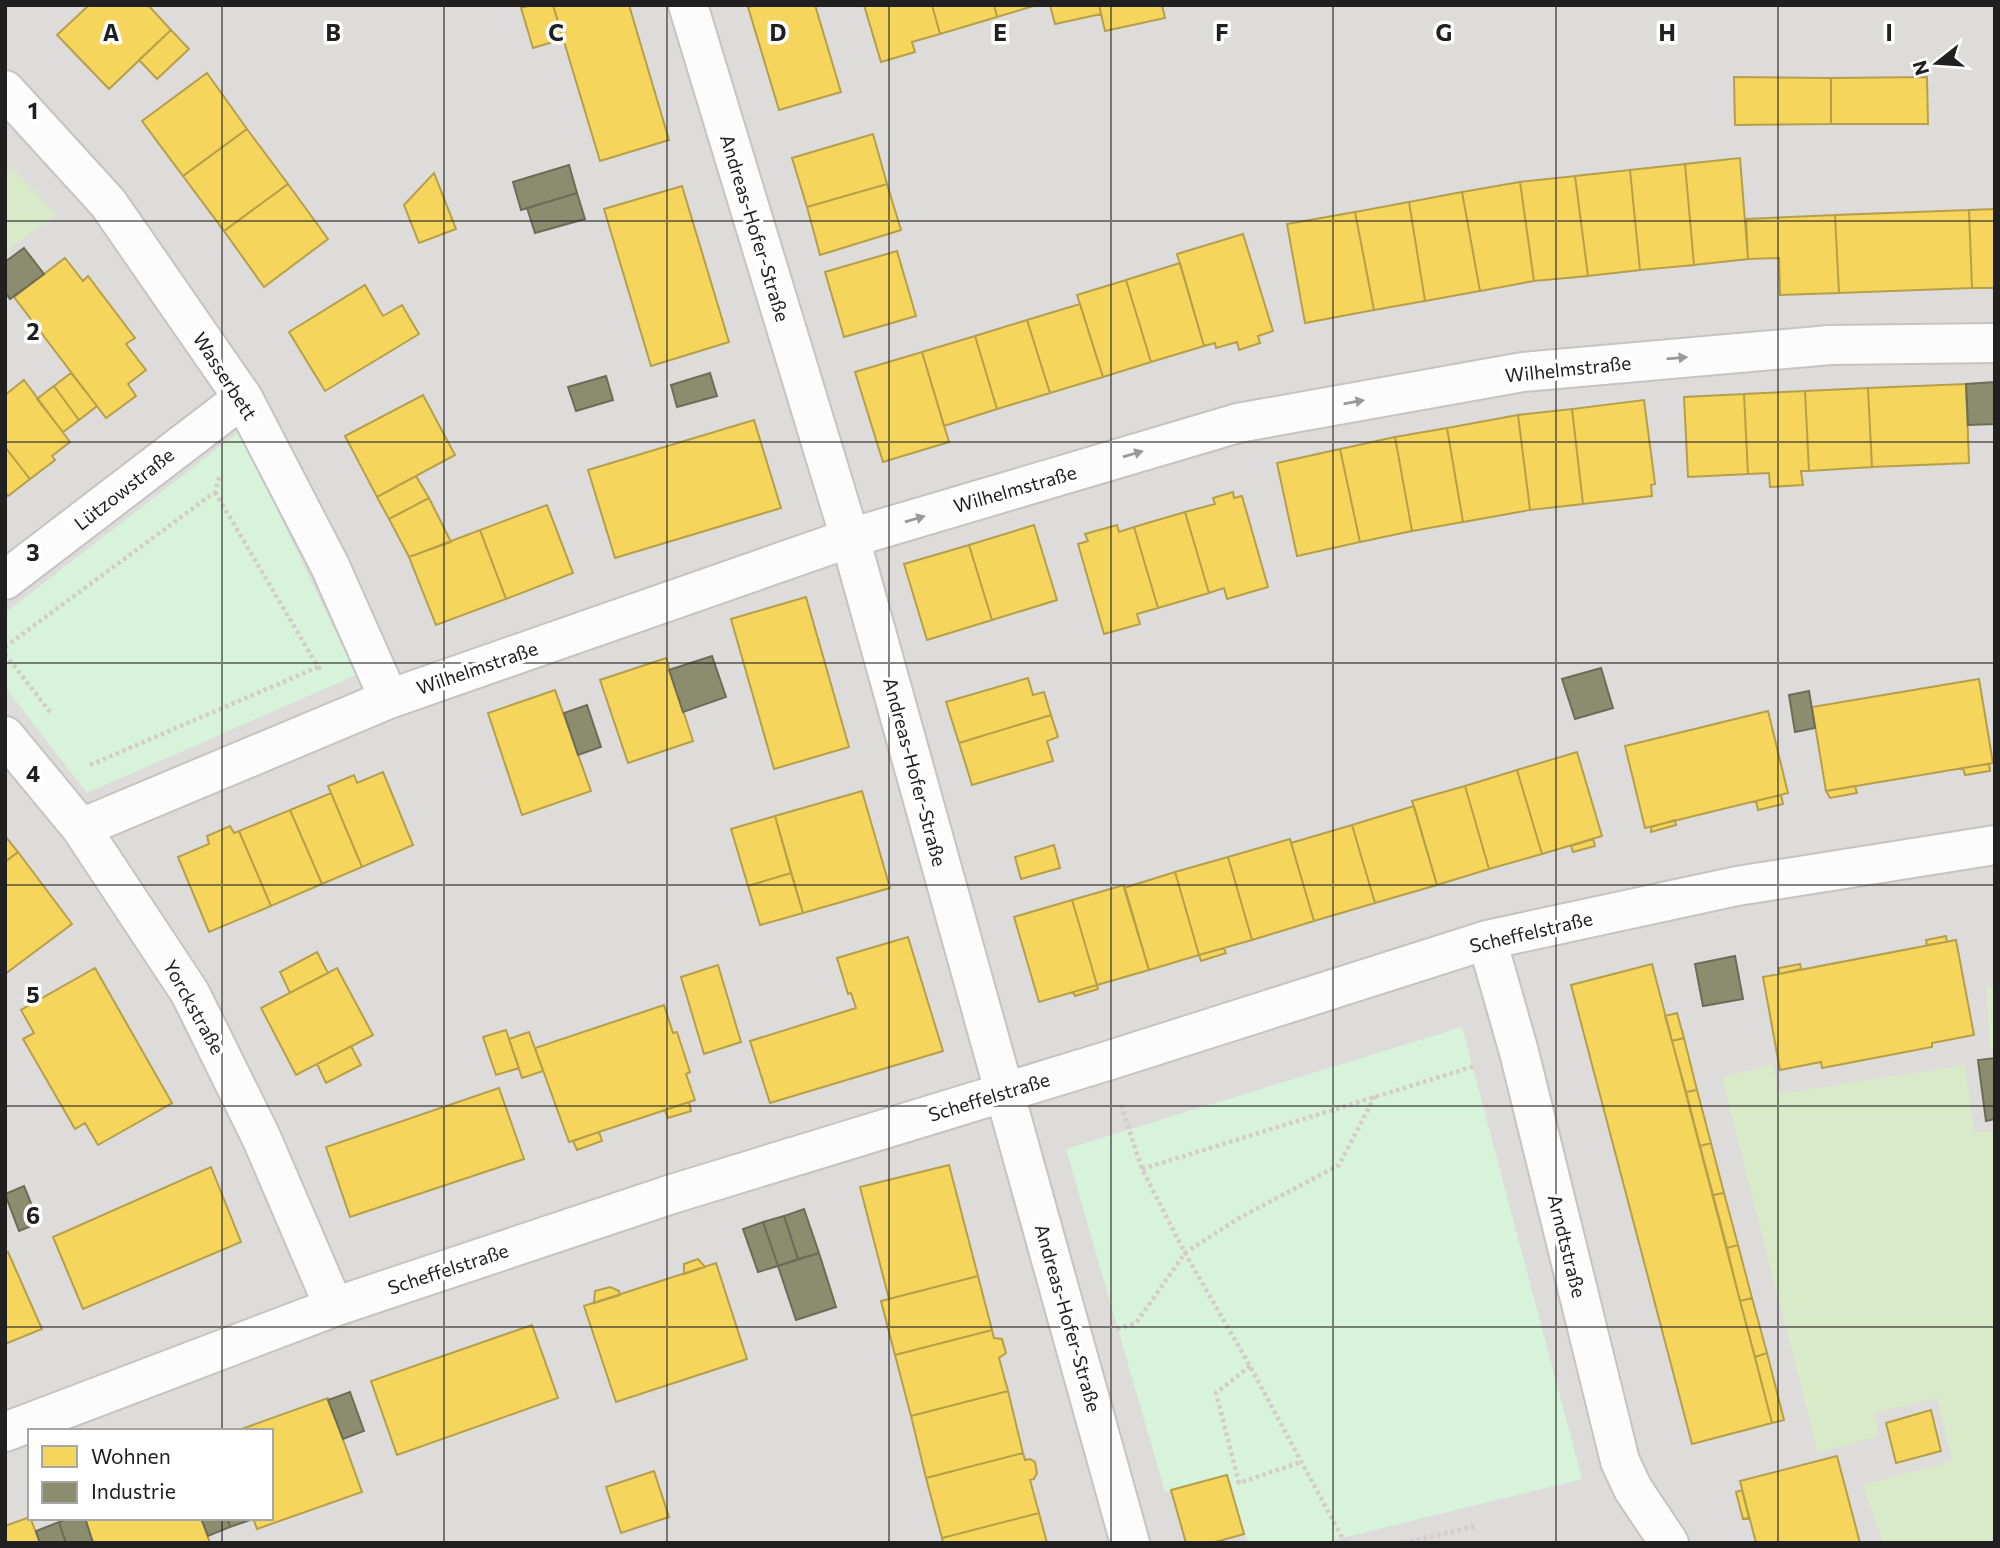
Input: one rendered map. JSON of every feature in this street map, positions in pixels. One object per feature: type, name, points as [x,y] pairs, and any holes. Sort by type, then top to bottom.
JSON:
[{"type":"street","name":"Andreas-Hofer-Straße","points":[[688,5],[850,538],[1130,1543]]},
{"type":"street","name":"Wasserbett","points":[[5,90],[108,203],[243,398],[330,566],[389,698]]},
{"type":"street","name":"Wilhelmstraße","points":[[81,828],[389,698],[850,538],[1238,423],[1523,372],[1830,345],[1995,342]]},
{"type":"street","name":"Lützowstraße","points":[[5,580],[243,398]]},
{"type":"street","name":"Yorckstraße","points":[[5,736],[81,828],[190,993],[261,1137],[334,1307]]},
{"type":"street","name":"Scheffelstraße","points":[[5,1433],[334,1307],[672,1194],[1107,1061],[1487,940],[1737,886],[1995,845]]},
{"type":"street","name":"Arndtstraße","points":[[1487,940],[1519,1052],[1620,1461],[1633,1489],[1669,1543]]},
{"type":"path","points":[[5,647],[215,492],[318,667],[90,765]]},
{"type":"path","points":[[1142,1169],[1519,1052]]},
{"type":"path","points":[[1107,1061],[1142,1169],[1185,1253],[1250,1366],[1345,1543]]},
{"type":"path","points":[[1076,1343],[1136,1323],[1185,1253],[1239,1219],[1339,1165],[1375,1097]]},
{"type":"path","points":[[1250,1366],[1216,1393],[1239,1483],[1301,1462]]},
{"type":"path","points":[[1403,1543],[1477,1525]]},
{"type":"shaded area","points":[[5,5],[1995,5],[1995,1543],[5,1543]]},
{"type":"green space","points":[[12,167],[56,215],[5,252],[5,174]]},
{"type":"green space","points":[[240,431],[356,675],[87,793],[5,687],[5,613]]},
{"type":"green space","points":[[1986,984],[1995,991],[1995,1048],[1990,1048]]},
{"type":"green space","points":[[1462,1027],[1582,1479],[1322,1543],[1248,1543],[1228,1474],[1165,1492],[1066,1149]]},
{"type":"green space","points":[[1772,1064],[1780,1094],[1965,1065],[1974,1133],[1995,1131],[1995,1538],[1976,1543],[1883,1543],[1863,1485],[1952,1461],[1937,1398],[1874,1413],[1878,1436],[1818,1453],[1722,1078]]},
{"type":"building: Wohnen","points":[[89,5],[148,5],[171,30],[109,89],[57,35]]},
{"type":"building: Wohnen","points":[[553,5],[563,39],[533,48],[521,8]]},
{"type":"building: Wohnen","points":[[553,5],[629,5],[669,140],[600,161]]},
{"type":"building: Wohnen","points":[[815,5],[841,92],[779,110],[748,7]]},
{"type":"building: Wohnen","points":[[864,5],[932,5],[940,34],[912,42],[915,52],[881,62]]},
{"type":"building: Wohnen","points":[[932,5],[994,5],[997,17],[940,34]]},
{"type":"building: Wohnen","points":[[994,5],[1037,5],[997,17]]},
{"type":"building: Wohnen","points":[[1050,5],[1099,5],[1101,14],[1055,24]]},
{"type":"building: Wohnen","points":[[1099,5],[1162,5],[1165,18],[1105,31]]},
{"type":"building: Wohnen","points":[[171,30],[189,49],[157,79],[139,60]]},
{"type":"building: Wohnen","points":[[207,73],[247,129],[183,176],[142,121]]},
{"type":"building: Wohnen","points":[[1734,77],[1831,78],[1831,124],[1735,125]]},
{"type":"building: Wohnen","points":[[1927,77],[1928,124],[1831,124],[1831,78]]},
{"type":"building: Wohnen","points":[[247,129],[288,184],[224,231],[183,176]]},
{"type":"building: Wohnen","points":[[873,134],[887,184],[807,207],[792,158]]},
{"type":"building: Wohnen","points":[[1740,158],[1748,259],[1694,265],[1685,164]]},
{"type":"building: Wohnen","points":[[1685,164],[1694,265],[1640,270],[1630,170]]},
{"type":"building: Wohnen","points":[[1630,170],[1640,270],[1588,276],[1575,176]]},
{"type":"building: Wohnen","points":[[434,173],[456,229],[419,243],[404,205]]},
{"type":"building: Wohnen","points":[[1575,176],[1588,276],[1534,281],[1520,182]]},
{"type":"building: Wohnen","points":[[1520,182],[1534,281],[1480,291],[1462,192]]},
{"type":"building: Wohnen","points":[[288,184],[328,239],[264,287],[224,231]]},
{"type":"building: Wohnen","points":[[887,184],[901,230],[820,255],[807,207]]},
{"type":"building: Wohnen","points":[[682,186],[729,342],[651,366],[604,209]]},
{"type":"building: Wohnen","points":[[1462,192],[1480,291],[1425,301],[1409,202]]},
{"type":"building: Wohnen","points":[[1409,202],[1425,301],[1374,310],[1355,212]]},
{"type":"building: Wohnen","points":[[1995,209],[1995,288],[1972,288],[1969,210]]},
{"type":"building: Wohnen","points":[[1969,210],[1972,288],[1839,293],[1835,215]]},
{"type":"building: Wohnen","points":[[1355,212],[1374,310],[1305,323],[1287,224]]},
{"type":"building: Wohnen","points":[[1835,215],[1839,293],[1780,295],[1779,258],[1748,259],[1746,219]]},
{"type":"building: Wohnen","points":[[1243,234],[1273,331],[1258,336],[1260,343],[1239,350],[1237,342],[1216,348],[1215,343],[1204,346],[1177,254]]},
{"type":"building: Wohnen","points":[[897,251],[916,316],[844,337],[825,272]]},
{"type":"building: Wohnen","points":[[65,258],[83,281],[88,276],[135,338],[126,344],[146,370],[128,384],[136,396],[106,418],[14,297]]},
{"type":"building: Wohnen","points":[[1180,263],[1204,346],[1151,362],[1126,280]]},
{"type":"building: Wohnen","points":[[1126,280],[1151,362],[1103,377],[1077,295]]},
{"type":"building: Wohnen","points":[[365,285],[383,316],[402,305],[419,334],[325,391],[289,332]]},
{"type":"building: Wohnen","points":[[1080,304],[1103,377],[1050,393],[1027,320]]},
{"type":"building: Wohnen","points":[[1027,320],[1050,393],[997,409],[975,336]]},
{"type":"building: Wohnen","points":[[975,336],[997,409],[944,426],[922,352]]},
{"type":"building: Wohnen","points":[[922,352],[949,442],[883,462],[855,372]]},
{"type":"building: Wohnen","points":[[71,373],[97,406],[79,420],[54,386]]},
{"type":"building: Wohnen","points":[[24,380],[70,442],[52,456],[55,460],[30,479],[5,447],[5,395]]},
{"type":"building: Wohnen","points":[[1966,384],[1969,463],[1872,467],[1868,388]]},
{"type":"building: Wohnen","points":[[54,386],[79,420],[63,432],[37,399]]},
{"type":"building: Wohnen","points":[[1868,388],[1872,467],[1809,471],[1805,391]]},
{"type":"building: Wohnen","points":[[1805,391],[1809,471],[1801,471],[1803,485],[1770,487],[1769,473],[1748,474],[1744,394]]},
{"type":"building: Wohnen","points":[[1744,394],[1748,474],[1688,477],[1684,397]]},
{"type":"building: Wohnen","points":[[423,395],[455,455],[377,497],[345,436]]},
{"type":"building: Wohnen","points":[[1644,400],[1655,484],[1651,485],[1652,496],[1583,504],[1572,409]]},
{"type":"building: Wohnen","points":[[1572,409],[1583,504],[1530,510],[1518,415]]},
{"type":"building: Wohnen","points":[[1518,415],[1530,510],[1463,522],[1447,428]]},
{"type":"building: Wohnen","points":[[754,420],[781,508],[615,558],[588,470]]},
{"type":"building: Wohnen","points":[[1447,428],[1463,522],[1412,531],[1395,437]]},
{"type":"building: Wohnen","points":[[1395,437],[1412,531],[1360,542],[1340,449]]},
{"type":"building: Wohnen","points":[[5,447],[30,479],[8,496],[5,492]]},
{"type":"building: Wohnen","points":[[1340,449],[1360,542],[1297,556],[1277,463]]},
{"type":"building: Wohnen","points":[[416,476],[429,498],[389,519],[377,497]]},
{"type":"building: Wohnen","points":[[1233,492],[1234,498],[1242,496],[1268,587],[1227,599],[1224,588],[1209,593],[1185,512],[1215,504],[1213,498]]},
{"type":"building: Wohnen","points":[[429,498],[451,542],[409,557],[389,519]]},
{"type":"building: Wohnen","points":[[547,505],[573,573],[506,599],[480,530]]},
{"type":"building: Wohnen","points":[[1185,512],[1209,593],[1158,608],[1134,527]]},
{"type":"building: Wohnen","points":[[1034,525],[1057,600],[992,620],[969,545]]},
{"type":"building: Wohnen","points":[[1117,525],[1119,532],[1134,527],[1158,608],[1137,614],[1140,624],[1104,634],[1078,544],[1088,541],[1085,534]]},
{"type":"building: Wohnen","points":[[480,530],[506,599],[436,625],[409,557]]},
{"type":"building: Wohnen","points":[[969,545],[992,620],[927,640],[904,564]]},
{"type":"building: Wohnen","points":[[806,597],[849,747],[774,769],[731,619]]},
{"type":"building: Wohnen","points":[[666,658],[693,741],[628,763],[600,680]]},
{"type":"building: Wohnen","points":[[1028,678],[1033,695],[1044,692],[1051,715],[959,743],[946,702]]},
{"type":"building: Wohnen","points":[[1979,679],[1993,763],[1826,791],[1812,707]]},
{"type":"building: Wohnen","points":[[1979,679],[1993,763],[1826,791],[1812,707]]},
{"type":"building: Wohnen","points":[[555,690],[591,791],[522,815],[488,713]]},
{"type":"building: Wohnen","points":[[1768,711],[1788,793],[1645,828],[1625,746]]},
{"type":"building: Wohnen","points":[[1051,715],[1058,737],[1047,741],[1053,761],[972,785],[959,743]]},
{"type":"building: Wohnen","points":[[1577,752],[1602,836],[1542,854],[1517,770]]},
{"type":"building: Wohnen","points":[[1989,764],[1990,771],[1965,775],[1963,768]]},
{"type":"building: Wohnen","points":[[1517,770],[1542,854],[1489,869],[1465,786]]},
{"type":"building: Wohnen","points":[[383,772],[413,845],[362,867],[328,786],[354,775],[357,783]]},
{"type":"building: Wohnen","points":[[1465,786],[1489,869],[1437,885],[1412,801]]},
{"type":"building: Wohnen","points":[[1855,786],[1857,793],[1830,798],[1826,791]]},
{"type":"building: Wohnen","points":[[862,791],[890,888],[803,913],[775,816]]},
{"type":"building: Wohnen","points":[[331,793],[362,867],[322,884],[290,810]]},
{"type":"building: Wohnen","points":[[1781,795],[1783,804],[1758,810],[1756,801]]},
{"type":"building: Wohnen","points":[[1414,806],[1437,885],[1375,903],[1352,825]]},
{"type":"building: Wohnen","points":[[290,810],[322,884],[271,906],[239,831]]},
{"type":"building: Wohnen","points":[[775,816],[791,873],[748,886],[731,829]]},
{"type":"building: Wohnen","points":[[1675,820],[1676,825],[1651,832],[1651,827]]},
{"type":"building: Wohnen","points":[[1352,825],[1375,903],[1314,921],[1291,843]]},
{"type":"building: Wohnen","points":[[230,826],[234,833],[239,831],[271,906],[209,932],[178,857],[209,844],[207,836]]},
{"type":"building: Wohnen","points":[[5,836],[18,852],[5,862]]},
{"type":"building: Wohnen","points":[[1290,839],[1314,921],[1252,940],[1228,857]]},
{"type":"building: Wohnen","points":[[1593,839],[1595,846],[1573,852],[1571,846]]},
{"type":"building: Wohnen","points":[[1054,845],[1060,868],[1021,879],[1015,857]]},
{"type":"building: Wohnen","points":[[18,852],[72,924],[5,974],[5,862]]},
{"type":"building: Wohnen","points":[[1228,857],[1252,940],[1199,955],[1175,872]]},
{"type":"building: Wohnen","points":[[1175,872],[1199,955],[1149,970],[1124,888]]},
{"type":"building: Wohnen","points":[[791,873],[803,913],[760,925],[748,886]]},
{"type":"building: Wohnen","points":[[1124,885],[1149,970],[1097,985],[1072,900]]},
{"type":"building: Wohnen","points":[[1072,900],[1097,985],[1039,1002],[1014,917]]},
{"type":"building: Wohnen","points":[[1946,936],[1947,942],[1927,945],[1926,940]]},
{"type":"building: Wohnen","points":[[908,937],[943,1051],[770,1103],[750,1041],[856,1008],[851,993],[848,994],[837,958]]},
{"type":"building: Wohnen","points":[[1956,940],[1974,1035],[1932,1043],[1932,1047],[1822,1068],[1821,1062],[1780,1070],[1763,977]]},
{"type":"building: Wohnen","points":[[1224,948],[1226,953],[1201,961],[1199,955]]},
{"type":"building: Wohnen","points":[[317,952],[328,973],[290,993],[280,972]]},
{"type":"building: Wohnen","points":[[1652,964],[1772,1423],[1692,1444],[1571,985]]},
{"type":"building: Wohnen","points":[[1800,964],[1801,969],[1779,974],[1779,968]]},
{"type":"building: Wohnen","points":[[718,965],[741,1042],[704,1054],[681,977]]},
{"type":"building: Wohnen","points":[[95,968],[172,1103],[98,1145],[85,1123],[75,1129],[23,1039],[34,1033],[21,1010]]},
{"type":"building: Wohnen","points":[[337,968],[373,1035],[296,1075],[261,1008]]},
{"type":"building: Wohnen","points":[[1097,985],[1098,989],[1075,996],[1073,992]]},
{"type":"building: Wohnen","points":[[664,1005],[673,1033],[677,1032],[690,1072],[686,1074],[695,1100],[569,1142],[535,1048]]},
{"type":"building: Wohnen","points":[[1677,1013],[1684,1038],[1672,1041],[1665,1016]]},
{"type":"building: Wohnen","points":[[506,1030],[519,1068],[496,1075],[483,1037]]},
{"type":"building: Wohnen","points":[[529,1032],[543,1071],[522,1078],[509,1039]]},
{"type":"building: Wohnen","points":[[1684,1038],[1697,1090],[1686,1092],[1672,1041]]},
{"type":"building: Wohnen","points":[[351,1046],[361,1065],[326,1083],[317,1064]]},
{"type":"building: Wohnen","points":[[499,1088],[524,1159],[350,1217],[326,1147]]},
{"type":"building: Wohnen","points":[[1697,1090],[1711,1143],[1700,1146],[1686,1092]]},
{"type":"building: Wohnen","points":[[689,1102],[691,1111],[668,1118],[665,1110]]},
{"type":"building: Wohnen","points":[[599,1132],[602,1141],[577,1150],[573,1141]]},
{"type":"building: Wohnen","points":[[1711,1143],[1724,1193],[1713,1195],[1700,1146]]},
{"type":"building: Wohnen","points":[[949,1165],[978,1276],[889,1299],[860,1187]]},
{"type":"building: Wohnen","points":[[211,1167],[241,1242],[83,1309],[53,1237]]},
{"type":"building: Wohnen","points":[[1724,1193],[1738,1245],[1727,1248],[1713,1195]]},
{"type":"building: Wohnen","points":[[1738,1245],[1752,1298],[1740,1301],[1727,1248]]},
{"type":"building: Wohnen","points":[[8,1252],[42,1329],[5,1344],[5,1253]]},
{"type":"building: Wohnen","points":[[698,1259],[705,1267],[684,1274],[684,1264]]},
{"type":"building: Wohnen","points":[[716,1263],[747,1359],[616,1402],[584,1306]]},
{"type":"building: Wohnen","points":[[978,1276],[992,1330],[895,1355],[881,1301]]},
{"type":"building: Wohnen","points":[[610,1287],[619,1291],[620,1295],[594,1303],[595,1291]]},
{"type":"building: Wohnen","points":[[1752,1298],[1767,1353],[1755,1357],[1740,1301]]},
{"type":"building: Wohnen","points":[[532,1325],[558,1398],[397,1455],[371,1381]]},
{"type":"building: Wohnen","points":[[992,1330],[994,1338],[1002,1339],[1006,1353],[999,1358],[1008,1391],[911,1416],[895,1355]]},
{"type":"building: Wohnen","points":[[1767,1353],[1784,1420],[1772,1423],[1755,1357]]},
{"type":"building: Wohnen","points":[[1008,1391],[1023,1453],[926,1478],[911,1416]]},
{"type":"building: Wohnen","points":[[328,1398],[362,1492],[257,1529],[254,1520],[273,1520],[273,1429],[242,1429]]},
{"type":"building: Wohnen","points":[[1931,1410],[1941,1451],[1896,1463],[1886,1423]]},
{"type":"building: Wohnen","points":[[1023,1453],[1025,1460],[1035,1462],[1037,1473],[1034,1479],[1030,1480],[1039,1513],[942,1538],[926,1478]]},
{"type":"building: Wohnen","points":[[1837,1456],[1860,1543],[1756,1543],[1740,1481]]},
{"type":"building: Wohnen","points":[[654,1471],[669,1517],[621,1533],[606,1487]]},
{"type":"building: Wohnen","points":[[1227,1475],[1244,1534],[1212,1543],[1186,1543],[1171,1490]]},
{"type":"building: Wohnen","points":[[1742,1490],[1749,1518],[1743,1519],[1736,1492]]},
{"type":"building: Wohnen","points":[[1039,1513],[1047,1543],[943,1543],[942,1538]]},
{"type":"building: Wohnen","points":[[28,1518],[40,1543],[5,1543],[5,1526]]},
{"type":"building: Wohnen","points":[[86,1520],[202,1520],[210,1543],[93,1543]]},
{"type":"building: Industrie","points":[[569,165],[577,193],[521,210],[513,182]]},
{"type":"building: Industrie","points":[[577,193],[585,219],[535,233],[527,208]]},
{"type":"building: Industrie","points":[[24,248],[44,274],[10,299],[5,292],[5,262]]},
{"type":"building: Industrie","points":[[710,373],[717,396],[677,407],[671,385]]},
{"type":"building: Industrie","points":[[606,376],[613,400],[576,411],[568,387]]},
{"type":"building: Industrie","points":[[1995,382],[1995,424],[1968,425],[1966,384]]},
{"type":"building: Industrie","points":[[712,656],[726,697],[683,712],[669,670]]},
{"type":"building: Industrie","points":[[1601,668],[1613,708],[1575,719],[1562,679]]},
{"type":"building: Industrie","points":[[1809,691],[1815,728],[1795,732],[1789,695]]},
{"type":"building: Industrie","points":[[587,705],[601,747],[578,755],[564,713]]},
{"type":"building: Industrie","points":[[1735,956],[1743,999],[1703,1006],[1695,964]]},
{"type":"building: Industrie","points":[[1995,1058],[1995,1119],[1986,1121],[1978,1060]]},
{"type":"building: Industrie","points":[[24,1186],[39,1223],[19,1231],[5,1194]]},
{"type":"building: Industrie","points":[[804,1209],[819,1253],[798,1259],[784,1216]]},
{"type":"building: Industrie","points":[[784,1216],[798,1259],[778,1266],[763,1222]]},
{"type":"building: Industrie","points":[[763,1222],[778,1266],[758,1272],[743,1229]]},
{"type":"building: Industrie","points":[[819,1253],[836,1307],[796,1320],[778,1266]]},
{"type":"building: Industrie","points":[[350,1392],[364,1431],[343,1439],[328,1400]]},
{"type":"building: Industrie","points":[[86,1520],[93,1543],[66,1543],[59,1522]]},
{"type":"building: Industrie","points":[[202,1520],[228,1520],[230,1527],[208,1536]]},
{"type":"building: Industrie","points":[[228,1520],[250,1520],[230,1527]]},
{"type":"building: Industrie","points":[[59,1522],[66,1543],[40,1543],[36,1531]]}]
